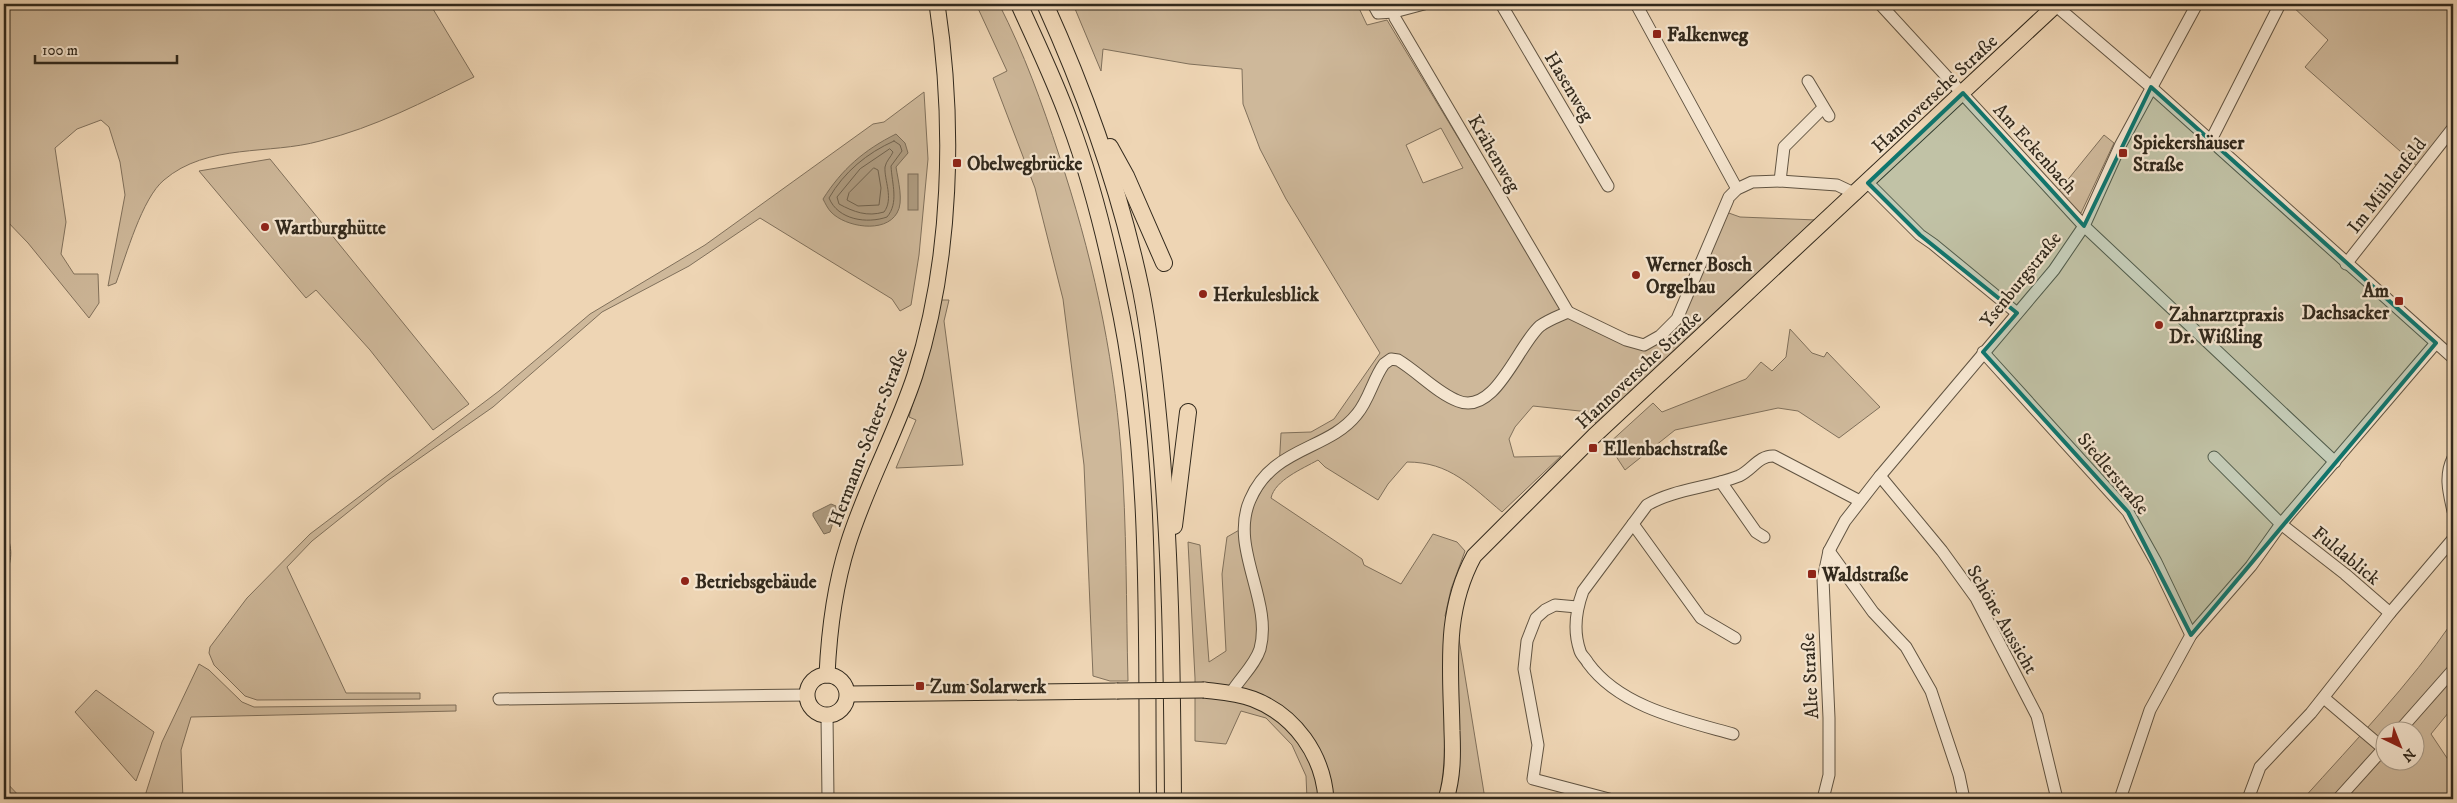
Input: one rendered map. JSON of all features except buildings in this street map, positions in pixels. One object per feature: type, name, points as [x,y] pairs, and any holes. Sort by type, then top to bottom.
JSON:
[{"type":"highway","points":[[1019,4],[1069,121],[1097,209],[1118,295],[1128,356],[1135,414],[1144,555],[1148,799]]},
{"type":"highway","points":[[1045,4],[1092,113],[1126,176],[1164,263]]},
{"type":"highway","points":[[1092,113],[1121,205],[1152,354],[1165,479],[1173,799]]},
{"type":"highway","points":[[1168,553],[1177,510],[1188,412]]},
{"type":"main road","name":"Hermann-Scheer-Straße","points":[[827,675],[830,638],[839,577],[847,544],[908,396],[923,349],[936,292],[944,235],[947,177],[944,78],[937,4]]},
{"type":"main road","name":"Hannoversche Straße","points":[[1446,799],[1452,767],[1450,652],[1452,616],[1463,578],[1474,556],[1594,436],[1868,183],[2056,4]]},
{"type":"main road","points":[[827,675],[841,680],[848,694],[842,708],[835,713],[827,715],[819,713],[812,708],[808,695],[813,681],[827,675]]},
{"type":"main road","points":[[848,694],[1204,690],[1231,693],[1252,698],[1273,708],[1298,731],[1320,768],[1326,799]]},
{"type":"street","points":[[1375,8],[1394,12],[1424,4]]},
{"type":"street","name":"Hasenweg","points":[[1501,4],[1608,186]]},
{"type":"street","points":[[1636,4],[1737,189]]},
{"type":"street","name":"Am Eckenbach","points":[[1880,4],[2084,226],[2335,462]]},
{"type":"street","points":[[2056,4],[2453,358]]},
{"type":"street","name":"Ysenburgstraße","points":[[1829,550],[1845,521],[1860,501],[1983,352],[2054,270],[2084,226],[2122,144],[2197,4]]},
{"type":"street","points":[[2210,142],[2280,4]]},
{"type":"street","name":"Krähenweg","points":[[1394,12],[1395,18],[1568,312]]},
{"type":"street","points":[[1780,181],[1784,147],[1826,112],[1808,81]]},
{"type":"street","name":"Im Mühlenfeld","points":[[2346,264],[2453,128]]},
{"type":"street","points":[[1231,693],[1256,659],[1264,632],[1247,548],[1245,521],[1249,500],[1279,462],[1340,430],[1358,414],[1378,372],[1391,359],[1408,367],[1458,401],[1479,402],[1495,390],[1519,351],[1541,325],[1568,312],[1626,340],[1644,345],[1660,336],[1677,319],[1729,197],[1737,189],[1752,182],[1780,181],[1837,185],[1856,194]]},
{"type":"street","points":[[1868,183],[1920,235],[2017,313]]},
{"type":"street","points":[[2120,799],[2150,710],[2191,635],[2251,566],[2281,524],[2436,343]]},
{"type":"street","name":"Siedlerstraße","points":[[1983,352],[2128,512],[2156,562],[2191,635]]},
{"type":"street","points":[[1733,734],[1638,702],[1604,680],[1580,652],[1576,622],[1577,607],[1583,591],[1647,505],[1660,498],[1740,475],[1767,455],[1774,456],[1860,501]]},
{"type":"street","points":[[2214,457],[2281,524]]},
{"type":"street","points":[[2453,458],[2447,484],[2453,511]]},
{"type":"street","name":"Schöne Aussicht","points":[[1880,476],[1976,598],[2037,716],[2058,799]]},
{"type":"street","points":[[1721,482],[1756,532],[1764,537]]},
{"type":"street","points":[[1633,524],[1702,618],[1735,638]]},
{"type":"street","name":"Fuldablick","points":[[2281,524],[2345,574],[2390,613]]},
{"type":"street","points":[[2248,799],[2260,767],[2324,698],[2390,613],[2453,539]]},
{"type":"street","points":[[1829,550],[1874,612],[1906,647],[1931,691],[1959,775],[1964,799]]},
{"type":"street","name":"Alte Straße","points":[[1823,799],[1829,775],[1829,718],[1823,579],[1829,550]]},
{"type":"street","points":[[1577,607],[1555,605],[1545,610],[1536,618],[1527,641],[1524,669],[1538,745],[1533,779],[1609,799]]},
{"type":"street","points":[[2409,720],[2453,670]]},
{"type":"street","points":[[498,699],[808,695]]},
{"type":"street","points":[[2324,698],[2374,740]]},
{"type":"street","points":[[827,715],[828,799]]},
{"type":"street","points":[[2338,799],[2374,759]]},
{"type":"highlighted area","points":[[2151,87],[2436,343],[2191,635],[2128,512],[1983,352],[2017,313],[1920,235],[1868,183],[1963,93],[2084,226]]},
{"type":"shaded area","points":[[4,4],[430,4],[474,77],[361,129],[301,145],[219,155],[199,160],[181,168],[156,188],[135,228],[116,283],[108,286],[125,195],[120,162],[109,127],[101,120],[77,129],[55,148],[66,222],[61,254],[74,274],[98,274],[99,303],[89,318],[28,243],[4,218]]},
{"type":"shaded area","points":[[976,4],[999,4],[1008,22],[1046,116],[1071,191],[1091,264],[1112,375],[1121,450],[1128,681],[1110,681],[1093,676],[1084,465],[1063,299],[1035,188],[993,78],[1007,71]]},
{"type":"shaded area","points":[[1073,4],[1357,4],[1367,25],[1387,20],[1556,300],[1623,344],[1661,341],[1726,212],[1740,217],[1817,220],[1596,424],[1589,412],[1533,406],[1515,427],[1509,439],[1514,457],[1561,456],[1502,512],[1459,477],[1436,466],[1422,463],[1407,462],[1388,484],[1378,500],[1325,467],[1318,460],[1283,480],[1274,492],[1271,498],[1362,559],[1364,565],[1401,584],[1433,534],[1457,542],[1465,551],[1451,589],[1445,616],[1458,633],[1485,799],[1307,799],[1306,776],[1292,745],[1266,718],[1241,711],[1226,744],[1195,741],[1195,678],[1188,542],[1200,545],[1209,662],[1226,651],[1222,574],[1227,537],[1248,525],[1254,504],[1264,486],[1279,469],[1281,433],[1311,432],[1334,419],[1380,353],[1286,199],[1260,149],[1243,104],[1242,69],[1189,64],[1103,49],[1101,71]],"holes":[[[1441,128],[1463,168],[1423,183],[1406,145]]]},
{"type":"shaded area","points":[[2290,4],[2453,4],[2453,122],[2418,167],[2305,67],[2328,40]]},
{"type":"shaded area","points":[[924,92],[928,159],[919,255],[911,305],[900,311],[892,299],[760,218],[689,266],[602,312],[493,407],[387,481],[312,541],[287,567],[346,693],[420,693],[420,699],[257,700],[245,696],[214,665],[209,653],[210,647],[247,598],[310,534],[499,391],[590,314],[705,245],[873,124],[884,122]]},
{"type":"shaded area","points":[[2104,135],[2114,143],[2081,213],[2073,209],[2057,193]]},
{"type":"shaded area","points":[[270,159],[469,404],[433,430],[370,350],[316,290],[306,298],[199,171]]},
{"type":"shaded area","points":[[941,300],[949,300],[944,321],[963,465],[896,468],[916,420],[909,417]]},
{"type":"shaded area","points":[[1790,329],[1812,353],[1824,357],[1827,352],[1880,407],[1839,438],[1798,411],[1778,408],[1675,430],[1625,470],[1608,444],[1653,403],[1662,412],[1746,379],[1761,362],[1772,371],[1786,357]]},
{"type":"shaded area","points":[[4,530],[11,548],[11,554],[9,567],[4,579]]},
{"type":"shaded area","points":[[2453,621],[2453,707],[2431,734],[2453,767],[2453,799],[2303,799],[2381,712],[2418,668]]},
{"type":"shaded area","points":[[199,664],[209,670],[242,702],[254,707],[456,705],[456,711],[191,717],[181,750],[183,799],[144,799],[162,742]]},
{"type":"shaded area","points":[[96,690],[154,732],[136,781],[75,712]]},
{"type":"shaded area","points":[[4,780],[22,799],[4,799]]},
{"type":"water","points":[[896,134],[905,143],[908,153],[896,167],[900,197],[897,213],[891,220],[875,226],[855,224],[837,217],[830,211],[823,199],[830,188],[855,161]]},
{"type":"water","points":[[908,174],[918,174],[918,210],[908,210]]},
{"type":"water","points":[[831,504],[836,506],[836,513],[830,532],[824,534],[813,513]]},
{"type":"place","name":"Falkenweg","points":[[1657,34]]},
{"type":"place","name":"Spiekershäuser Straße","points":[[2123,153]]},
{"type":"place","name":"Obelwegbrücke","points":[[957,163]]},
{"type":"place","name":"Wartburghütte","points":[[265,227]]},
{"type":"place","name":"Werner Bosch Orgelbau","points":[[1636,275]]},
{"type":"place","name":"Herkulesblick","points":[[1203,294]]},
{"type":"place","name":"Am Dachsacker","points":[[2399,301]]},
{"type":"place","name":"Zahnarztpraxis Dr. Wißling","points":[[2159,325]]},
{"type":"place","name":"Ellenbachstraße","points":[[1593,448]]},
{"type":"place","name":"Waldstraße","points":[[1812,574]]},
{"type":"place","name":"Betriebsgebäude","points":[[685,581]]},
{"type":"place","name":"Zum Solarwerk","points":[[920,686]]}]
